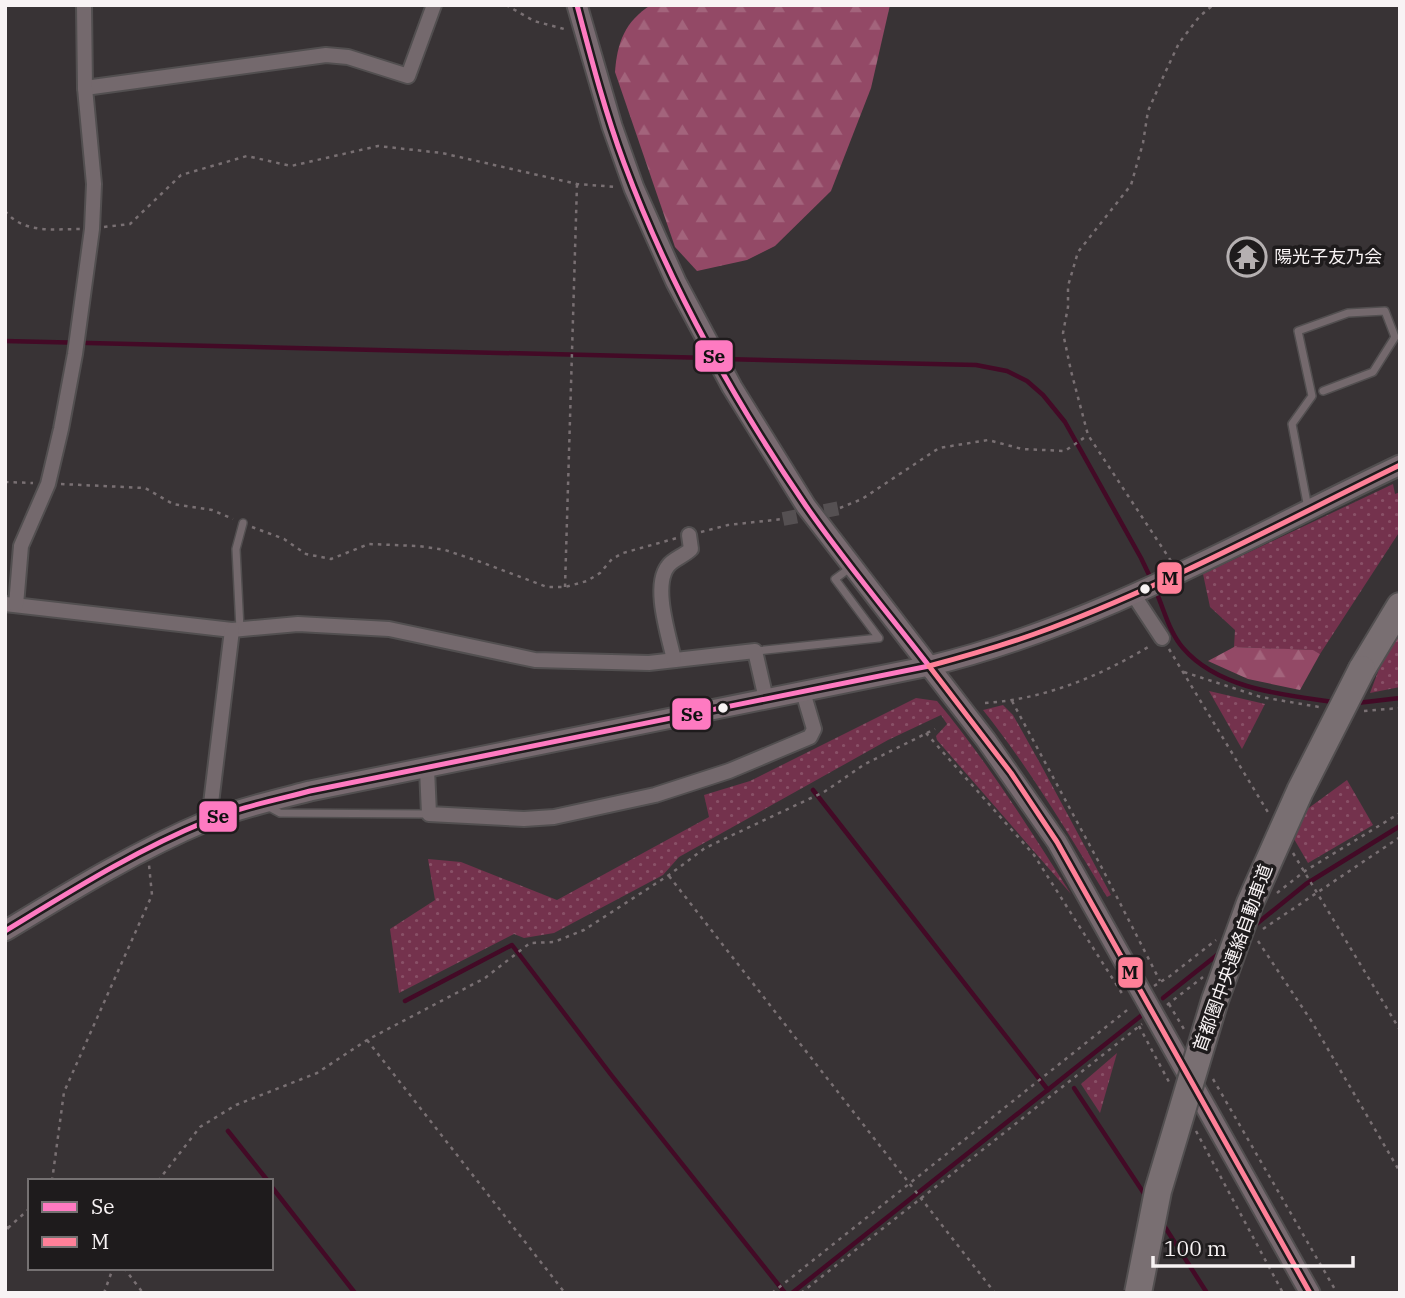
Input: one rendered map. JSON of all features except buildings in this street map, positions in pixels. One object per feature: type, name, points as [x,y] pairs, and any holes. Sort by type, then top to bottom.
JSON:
[{"type":"highway","name":"首都圏中央連絡自動車道","points":[[1138,1293],[1158,1191],[1215,1000],[1255,890],[1300,791],[1362,668],[1400,606]]},
{"type":"main road","points":[[577,5],[612,126],[634,188],[676,282],[732,387],[806,506],[1011,773],[1057,842],[1137,1001],[1162,1009],[1310,1293]]},
{"type":"main road","points":[[5,931],[91,878],[147,848],[209,820],[261,803],[929,666],[1023,640],[1179,573],[1400,466]]},
{"type":"street","points":[[84,5],[85,88],[93,184],[92,229],[75,354],[48,484],[22,546],[11,605],[236,630],[298,624],[389,629],[536,660],[649,663],[755,651],[766,699]]},
{"type":"street","points":[[85,88],[318,55],[348,57],[408,76],[434,5]]},
{"type":"street","points":[[674,660],[661,592],[662,576],[670,563],[691,549],[690,535]]},
{"type":"street","points":[[1133,594],[1162,638]]},
{"type":"street","points":[[209,820],[236,630]]},
{"type":"street","points":[[427,769],[429,814],[524,819],[554,817],[654,795],[729,771],[810,737],[814,729],[803,692]]},
{"type":"lane","points":[[1308,509],[1292,424],[1312,396],[1298,331],[1348,313],[1385,311],[1395,337],[1373,372],[1323,391]]},
{"type":"lane","points":[[236,630],[236,549],[243,523]]},
{"type":"lane","points":[[755,651],[879,638],[835,579],[852,566]]},
{"type":"lane","points":[[261,803],[280,813],[429,814]]},
{"type":"path","points":[[506,5],[534,21],[584,34]]},
{"type":"path","points":[[1179,573],[1088,435],[1063,333],[1068,307],[1068,286],[1078,252],[1130,185],[1143,143],[1148,111],[1179,43],[1199,17],[1213,5]]},
{"type":"path","points":[[5,211],[12,219],[40,230],[92,229],[130,224],[181,175],[247,156],[291,166],[378,146],[442,153],[577,184],[634,188]]},
{"type":"path","points":[[5,482],[145,488],[173,505],[212,510],[284,539],[306,554],[331,559],[369,544],[418,546],[478,561],[547,587],[565,587],[577,184]]},
{"type":"path","points":[[840,508],[862,499],[939,448],[988,440],[1022,449],[1065,451],[1088,435]]},
{"type":"path","points":[[985,703],[1012,701],[1100,675],[1162,638],[1269,814]]},
{"type":"path","points":[[1184,672],[1261,697],[1325,708]]},
{"type":"path","points":[[1012,701],[1160,981]]},
{"type":"path","points":[[1355,711],[1400,708]]},
{"type":"path","points":[[160,1179],[200,1128],[236,1105],[317,1073],[367,1040],[485,978],[530,943],[554,942],[584,930],[705,848],[824,792],[864,764],[936,729]]},
{"type":"path","points":[[772,1293],[1137,1001],[1034,855],[926,733]]},
{"type":"path","points":[[1306,873],[1400,813]]},
{"type":"path","points":[[1400,837],[1316,889],[1254,935],[1312,1022],[1400,1172]]},
{"type":"path","points":[[52,1179],[64,1092],[152,895],[147,848]]},
{"type":"path","points":[[1290,848],[1400,1030]]},
{"type":"path","points":[[668,875],[995,1293]]},
{"type":"path","points":[[1189,1039],[1162,1009],[1210,971]]},
{"type":"path","points":[[801,1293],[1139,1026],[1172,1087]]},
{"type":"path","points":[[367,1040],[565,1293]]},
{"type":"path","points":[[1210,1075],[1337,1293]]},
{"type":"path","points":[[1192,1123],[1283,1293]]},
{"type":"path","points":[[5,1237],[8,1228],[28,1210]]},
{"type":"path","points":[[5,1218],[8,1228]]},
{"type":"path","points":[[104,1293],[112,1270]]},
{"type":"path","points":[[126,1270],[143,1293]]},
{"type":"shaded area","points":[[1393,484],[1395,494],[1400,492],[1400,531],[1320,654],[1312,650],[1234,647],[1235,630],[1210,607],[1203,574]]},
{"type":"shaded area","points":[[1400,631],[1400,687],[1370,693],[1382,661]]},
{"type":"shaded area","points":[[1209,691],[1265,704],[1242,749]]},
{"type":"shaded area","points":[[916,698],[937,701],[1007,795],[1071,894],[937,740],[936,736],[947,724],[941,715],[888,740],[679,857],[663,875],[554,933],[524,938],[514,934],[399,993],[390,929],[435,900],[428,859],[461,862],[557,900],[709,817],[704,795],[750,781]]},
{"type":"shaded area","points":[[1003,705],[1013,715],[1111,895],[1107,897],[1033,778],[983,710]]},
{"type":"shaded area","points":[[1347,780],[1373,825],[1308,863],[1294,839],[1306,810]]},
{"type":"shaded area","points":[[1117,1053],[1100,1113],[1081,1084]]},
{"type":"green space","points":[[651,5],[890,5],[871,88],[831,191],[775,246],[747,260],[697,271],[675,247],[615,72],[624,34],[635,18]]},
{"type":"green space","points":[[1234,647],[1313,650],[1320,654],[1300,690],[1248,679],[1208,661]]},
{"type":"waterway","points":[[5,341],[711,358]]},
{"type":"waterway","points":[[723,359],[976,365],[1007,371],[1027,381],[1043,395],[1065,422],[1152,581]]},
{"type":"waterway","points":[[1155,589],[1178,642],[1197,662],[1214,673],[1273,693],[1334,702]]},
{"type":"waterway","points":[[1357,703],[1400,698]]},
{"type":"waterway","points":[[813,790],[1048,1090]]},
{"type":"waterway","points":[[1254,926],[1306,884],[1400,826]]},
{"type":"waterway","points":[[405,1001],[512,945],[612,1076],[785,1293]]},
{"type":"waterway","points":[[1163,998],[1222,951]]},
{"type":"waterway","points":[[792,1293],[1142,1015]]},
{"type":"waterway","points":[[1074,1088],[1147,1198]]},
{"type":"waterway","points":[[228,1131],[266,1179]]},
{"type":"waterway","points":[[273,1189],[355,1293]]},
{"type":"waterway","points":[[1163,1224],[1207,1293]]},
{"type":"tunnel","points":[[783,519],[840,508]]},
{"type":"transit line","name":"Se","points":[[577,5],[604,105],[624,163],[661,253],[704,340],[753,424],[806,506],[929,666]]},
{"type":"transit line","name":"M","points":[[929,666],[1021,639],[1096,610],[1227,551],[1400,465]]},
{"type":"transit line","name":"Se","points":[[5,931],[155,845],[207,821],[245,808],[310,791],[929,666]]},
{"type":"transit line","name":"M","points":[[929,666],[1011,773],[1057,842],[1310,1293]]},
{"type":"place","name":"陽光子友乃会","points":[[1247,257]]}]
